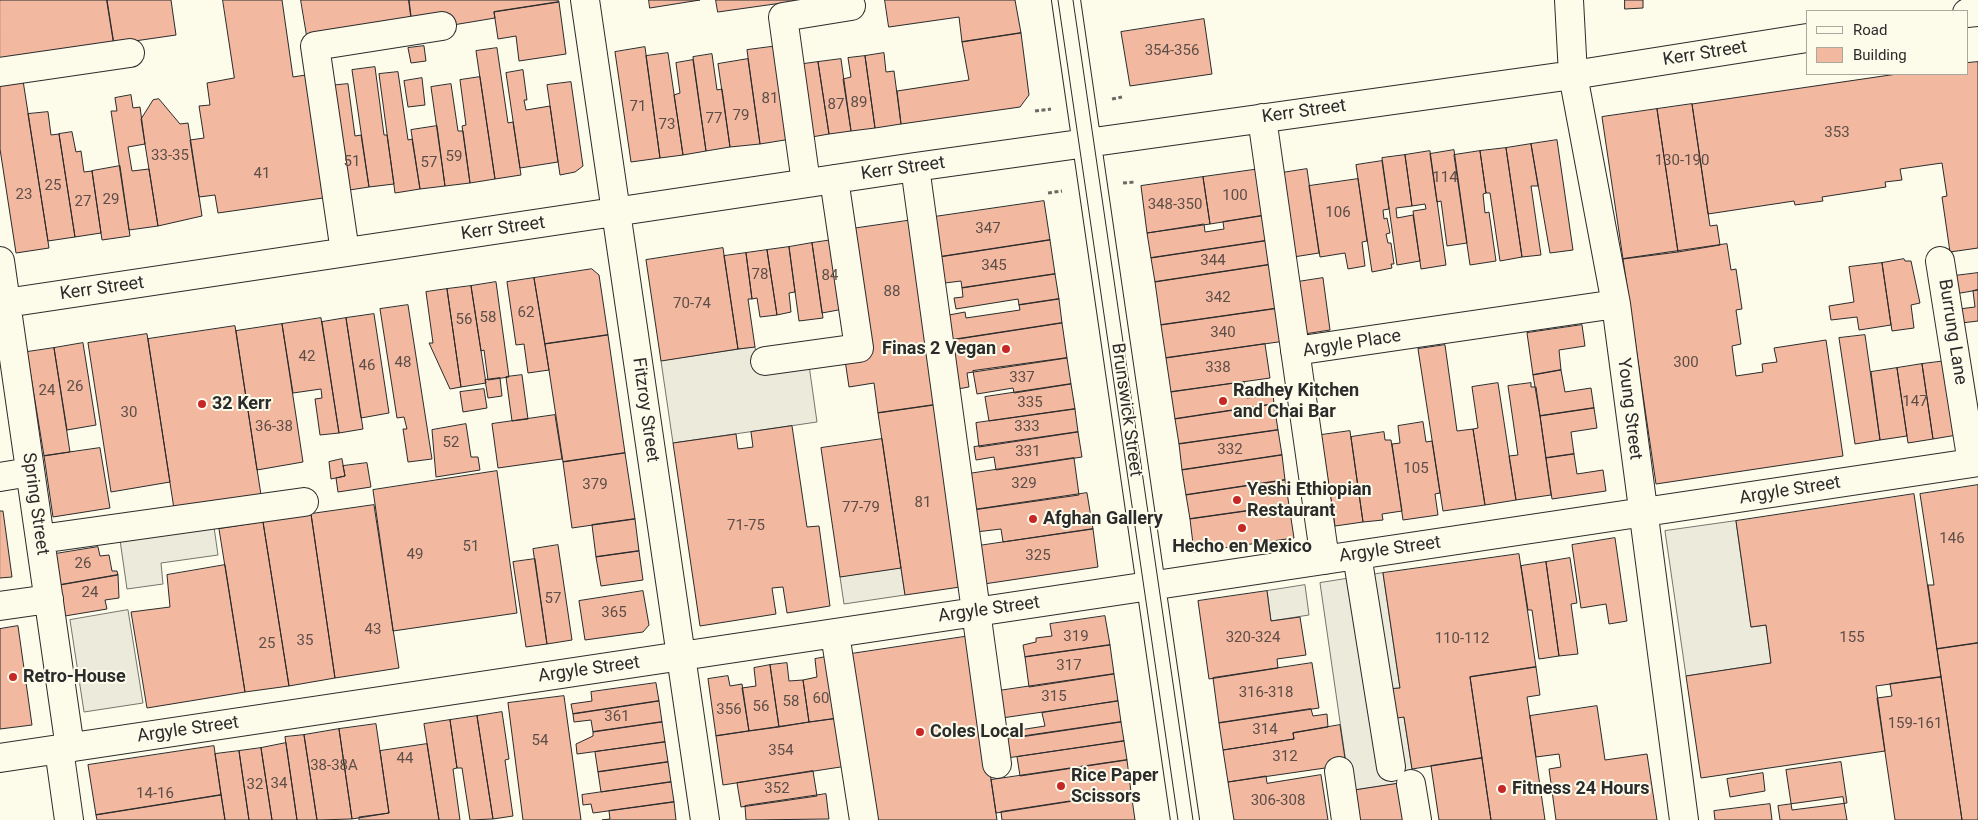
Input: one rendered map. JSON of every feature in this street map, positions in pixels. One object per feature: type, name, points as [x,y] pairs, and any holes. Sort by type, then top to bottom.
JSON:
[{"type":"street","name":"Fitzroy Street","points":[[585,0],[705,820]]},
{"type":"street","name":"Brunswick Street","points":[[1066,0],[1185,820]]},
{"type":"street","name":"Young Street","points":[[1569,0],[1573,75],[1616,304],[1642,513],[1684,820]]},
{"type":"street","points":[[806,183],[783,18],[851,6]]},
{"type":"street","points":[[344,252],[315,46],[442,26]]},
{"type":"street","name":"Kerr Street","points":[[3,303],[1086,142],[1573,75],[1806,38]]},
{"type":"street","points":[[0,72],[130,53]]},
{"type":"street","points":[[1262,118],[1295,351]]},
{"type":"street","points":[[915,167],[997,764]]},
{"type":"street","points":[[765,360],[859,348],[834,179]]},
{"type":"street","name":"Spring Street","points":[[0,261],[3,303],[49,599],[69,820]]},
{"type":"street","name":"Burrung Lane","points":[[1940,261],[1975,462]]},
{"type":"street","name":"Argyle Place","points":[[1325,560],[1295,351],[1616,304]]},
{"type":"street","name":"Argyle Street","points":[[0,758],[1975,462]]},
{"type":"street","points":[[0,477],[30,472]]},
{"type":"street","points":[[40,539],[304,502]]},
{"type":"street","points":[[1357,555],[1391,767]]},
{"type":"street","points":[[0,606],[49,599]]},
{"type":"street","points":[[835,634],[864,820]]},
{"type":"street","points":[[1339,771],[1346,820]]},
{"type":"street","points":[[1412,784],[1417,820]]},
{"type":"shaded area","points":[[755,347],[759,372],[809,365],[817,422],[673,443],[661,361]]},
{"type":"shaded area","points":[[1736,521],[1751,627],[1766,625],[1771,663],[1686,676],[1665,531]]},
{"type":"shaded area","points":[[214,527],[218,555],[161,563],[163,584],[127,589],[120,540]]},
{"type":"shaded area","points":[[901,568],[905,595],[844,604],[840,577]]},
{"type":"shaded area","points":[[1383,573],[1400,688],[1387,689],[1404,717],[1412,769],[1402,783],[1350,791],[1320,583]]},
{"type":"shaded area","points":[[1305,585],[1309,615],[1271,621],[1267,591]]},
{"type":"shaded area","points":[[128,610],[143,703],[84,712],[70,620]]},
{"type":"building","points":[[0,0],[107,0],[114,44],[0,62]]},
{"type":"building","points":[[107,0],[171,0],[176,35],[114,44]]},
{"type":"building","points":[[223,0],[282,0],[293,77],[312,74],[330,197],[218,213],[215,195],[199,197],[190,140],[204,138],[199,106],[210,105],[207,83],[234,78]]},
{"type":"building","points":[[301,0],[409,0],[412,24],[307,36]]},
{"type":"building","points":[[409,0],[558,0],[559,2],[494,12],[495,18],[447,26],[412,24]]},
{"type":"building","points":[[649,0],[700,0],[650,8]]},
{"type":"building","points":[[716,0],[831,0],[796,6],[796,1],[718,12]]},
{"type":"building","points":[[885,0],[1015,0],[1021,33],[962,42],[959,17],[889,27]]},
{"type":"building","points":[[1625,0],[1643,0],[1643,8],[1625,9]]},
{"type":"building","points":[[559,2],[566,54],[519,61],[516,36],[498,39],[494,12]]},
{"type":"building","points":[[1204,19],[1212,74],[1130,86],[1121,32]]},
{"type":"building","points":[[1021,33],[1029,95],[1020,107],[901,124],[897,91],[969,80],[962,42]]},
{"type":"building","points":[[424,46],[426,61],[411,63],[408,48]]},
{"type":"building","points":[[778,46],[791,139],[760,144],[747,50]]},
{"type":"building","points":[[645,47],[660,158],[631,162],[615,52]]},
{"type":"building","points":[[497,48],[508,123],[513,122],[521,175],[495,179],[476,51]]},
{"type":"building","points":[[668,53],[683,155],[660,158],[646,56]]},
{"type":"building","points":[[884,53],[886,72],[894,71],[901,124],[875,128],[865,56]]},
{"type":"building","points":[[712,54],[717,90],[722,89],[730,147],[706,151],[693,57]]},
{"type":"building","points":[[865,56],[875,128],[851,131],[843,79],[851,77],[848,58]]},
{"type":"building","points":[[748,59],[760,144],[730,147],[718,64]]},
{"type":"building","points":[[841,59],[851,131],[829,134],[818,62]]},
{"type":"building","points":[[693,60],[706,151],[683,155],[674,95],[680,93],[676,63]]},
{"type":"building","points":[[818,62],[829,134],[806,138],[796,65]]},
{"type":"building","points":[[1978,62],[1978,248],[1950,252],[1942,197],[1947,196],[1942,163],[1900,169],[1902,180],[1885,182],[1886,187],[1822,197],[1823,201],[1795,205],[1794,201],[1708,214],[1692,104],[1890,75],[1968,75],[1968,63]]},
{"type":"building","points":[[375,67],[384,135],[387,135],[394,184],[369,187],[352,70]]},
{"type":"building","points":[[523,70],[527,100],[524,100],[526,110],[550,106],[558,162],[520,168],[506,73]]},
{"type":"building","points":[[398,72],[408,140],[412,139],[420,189],[395,193],[379,74]]},
{"type":"building","points":[[22,74],[49,248],[16,253],[0,149],[0,78]]},
{"type":"building","points":[[480,77],[495,179],[470,183],[462,126],[466,125],[460,80]]},
{"type":"building","points":[[422,78],[425,105],[408,107],[404,81]]},
{"type":"building","points":[[571,82],[583,166],[575,172],[560,175],[547,85]]},
{"type":"building","points":[[348,84],[355,136],[361,135],[369,187],[343,191],[328,86]]},
{"type":"building","points":[[451,84],[458,131],[463,131],[470,183],[445,186],[431,87]]},
{"type":"building","points":[[131,95],[133,108],[140,107],[145,144],[128,147],[132,171],[149,169],[158,226],[129,230],[111,111],[117,111],[115,98]]},
{"type":"building","points":[[159,99],[180,124],[188,123],[202,216],[158,226],[141,119],[153,100]]},
{"type":"building","points":[[1692,104],[1710,226],[1717,225],[1720,245],[1678,252],[1657,109]]},
{"type":"building","points":[[1657,109],[1678,252],[1623,259],[1602,117]]},
{"type":"building","points":[[48,112],[51,135],[59,134],[75,237],[48,241],[28,114]]},
{"type":"building","points":[[437,126],[445,186],[420,189],[411,130]]},
{"type":"building","points":[[72,132],[76,152],[81,151],[84,172],[92,171],[101,233],[75,237],[59,134]]},
{"type":"building","points":[[1557,140],[1573,250],[1550,253],[1531,144]]},
{"type":"building","points":[[1531,144],[1538,186],[1531,186],[1541,255],[1522,257],[1506,148]]},
{"type":"building","points":[[1506,148],[1522,257],[1500,261],[1490,193],[1486,193],[1480,151]]},
{"type":"building","points":[[1454,150],[1467,243],[1447,246],[1441,201],[1437,202],[1430,154]]},
{"type":"building","points":[[1430,151],[1446,265],[1421,269],[1413,211],[1426,209],[1425,204],[1412,206],[1405,155]]},
{"type":"building","points":[[1480,151],[1486,193],[1483,194],[1485,213],[1489,212],[1496,261],[1470,265],[1454,155]]},
{"type":"building","points":[[1405,155],[1412,206],[1396,208],[1397,218],[1413,215],[1420,261],[1397,265],[1382,158]]},
{"type":"building","points":[[1382,161],[1389,209],[1383,210],[1384,219],[1387,218],[1390,233],[1386,234],[1388,243],[1391,243],[1394,264],[1391,264],[1392,268],[1372,272],[1356,165]]},
{"type":"building","points":[[120,166],[130,236],[102,240],[92,171]]},
{"type":"building","points":[[1260,169],[1267,215],[1210,224],[1203,177]]},
{"type":"building","points":[[1307,169],[1319,253],[1287,258],[1275,174]]},
{"type":"building","points":[[1203,177],[1210,224],[1147,233],[1141,186]]},
{"type":"building","points":[[1358,179],[1367,241],[1362,242],[1365,266],[1348,269],[1345,253],[1320,257],[1309,186]]},
{"type":"building","points":[[1044,201],[1050,240],[933,258],[927,218]]},
{"type":"building","points":[[1267,215],[1271,240],[1151,258],[1147,233],[1204,224],[1205,232],[1224,229],[1223,222]]},
{"type":"building","points":[[913,220],[941,404],[878,413],[874,383],[849,387],[845,360],[851,229]]},
{"type":"building","points":[[839,239],[849,308],[822,313],[812,243]]},
{"type":"building","points":[[1050,240],[1055,274],[962,288],[961,281],[937,284],[933,258]]},
{"type":"building","points":[[1271,240],[1274,264],[1155,282],[1151,258]]},
{"type":"building","points":[[812,243],[823,318],[799,321],[789,247]]},
{"type":"building","points":[[1727,244],[1731,270],[1736,269],[1742,309],[1736,310],[1741,344],[1732,346],[1736,376],[1763,372],[1762,364],[1777,362],[1774,348],[1826,340],[1843,456],[1656,484],[1623,259]]},
{"type":"building","points":[[789,247],[795,292],[789,293],[791,312],[777,315],[767,250]]},
{"type":"building","points":[[723,248],[738,349],[661,361],[646,260]]},
{"type":"building","points":[[767,250],[777,315],[760,317],[757,298],[752,299],[746,253]]},
{"type":"building","points":[[746,253],[752,299],[748,299],[755,347],[738,349],[724,256]]},
{"type":"building","points":[[1904,259],[1905,261],[1911,261],[1920,303],[1911,305],[1914,328],[1892,331],[1882,263]]},
{"type":"building","points":[[1882,263],[1891,325],[1859,330],[1857,317],[1831,320],[1829,306],[1854,302],[1849,267]]},
{"type":"building","points":[[1274,264],[1280,308],[1161,325],[1155,282]]},
{"type":"building","points":[[592,269],[599,275],[608,335],[545,344],[534,278]]},
{"type":"building","points":[[1978,273],[1978,290],[1949,295],[1946,277]]},
{"type":"building","points":[[1055,274],[1059,299],[1019,305],[1018,299],[956,309],[954,298],[963,297],[962,288]]},
{"type":"building","points":[[534,278],[549,370],[528,373],[524,344],[516,345],[507,282]]},
{"type":"building","points":[[1323,278],[1330,330],[1298,335],[1291,283]]},
{"type":"building","points":[[496,282],[509,377],[488,380],[484,350],[481,351],[471,286]]},
{"type":"building","points":[[471,286],[486,383],[461,387],[447,289]]},
{"type":"building","points":[[447,289],[461,387],[450,389],[429,343],[433,343],[426,292]]},
{"type":"building","points":[[1978,290],[1978,321],[1953,324],[1951,310],[1975,307],[1973,291]]},
{"type":"building","points":[[1059,299],[1062,323],[952,340],[949,315],[965,312],[966,318],[1020,310],[1019,305]]},
{"type":"building","points":[[408,305],[432,459],[408,462],[403,429],[407,429],[404,417],[397,418],[380,309]]},
{"type":"building","points":[[1280,308],[1285,341],[1166,358],[1161,325]]},
{"type":"building","points":[[374,314],[389,413],[361,418],[346,318]]},
{"type":"building","points":[[321,318],[339,433],[320,435],[315,399],[322,398],[321,389],[293,393],[282,324]]},
{"type":"building","points":[[346,318],[363,429],[339,433],[322,322]]},
{"type":"building","name":"Finas 2 Vegan","points":[[1062,323],[1067,358],[967,373],[969,387],[952,390],[945,341]]},
{"type":"building","points":[[282,324],[303,462],[257,470],[236,331]]},
{"type":"building","points":[[1582,325],[1585,346],[1559,350],[1561,370],[1533,375],[1527,333]]},
{"type":"building","name":"32 Kerr","points":[[235,326],[261,495],[174,509],[148,339]]},
{"type":"building","points":[[147,334],[170,482],[111,492],[88,343]]},
{"type":"building","points":[[608,335],[625,453],[563,462],[545,344]]},
{"type":"building","points":[[1865,335],[1880,440],[1855,444],[1839,338]]},
{"type":"building","points":[[83,343],[96,425],[67,430],[54,348]]},
{"type":"building","points":[[1265,344],[1270,378],[1171,392],[1166,358]]},
{"type":"building","points":[[1445,345],[1457,431],[1473,429],[1485,505],[1443,511],[1418,349]]},
{"type":"building","points":[[54,348],[70,452],[44,456],[27,352]]},
{"type":"building","points":[[1067,358],[1071,384],[1014,393],[1013,388],[977,394],[973,371]]},
{"type":"building","points":[[1946,361],[1957,435],[1933,439],[1922,364]]},
{"type":"building","points":[[1922,364],[1933,439],[1908,443],[1897,368]]},
{"type":"building","points":[[1897,368],[1907,436],[1880,440],[1871,372]]},
{"type":"building","points":[[1561,370],[1565,392],[1591,388],[1594,408],[1540,416],[1533,375]]},
{"type":"building","points":[[522,375],[528,419],[512,421],[506,377]]},
{"type":"building","points":[[500,378],[502,396],[488,398],[485,380]]},
{"type":"building","name":"Radhey Kitchen and Chai Bar","points":[[1244,382],[1247,398],[1273,394],[1274,404],[1175,419],[1171,392]]},
{"type":"building","points":[[1498,383],[1516,500],[1485,505],[1473,429],[1478,428],[1472,387]]},
{"type":"building","points":[[1531,383],[1531,387],[1536,387],[1551,495],[1516,500],[1509,456],[1518,455],[1508,386]]},
{"type":"building","points":[[1071,384],[1075,409],[989,421],[985,397]]},
{"type":"building","points":[[484,389],[487,408],[463,412],[460,392]]},
{"type":"building","points":[[941,404],[967,586],[905,595],[878,413]]},
{"type":"building","points":[[1274,404],[1278,430],[1179,444],[1175,419]]},
{"type":"building","points":[[1594,408],[1597,428],[1571,432],[1574,454],[1546,458],[1540,416]]},
{"type":"building","points":[[1075,409],[1078,432],[979,447],[976,423]]},
{"type":"building","points":[[555,415],[562,459],[498,468],[492,424]]},
{"type":"building","points":[[1423,422],[1426,442],[1432,441],[1440,493],[1435,494],[1438,515],[1403,520],[1392,444],[1400,443],[1398,426]]},
{"type":"building","points":[[466,424],[471,457],[478,457],[480,470],[436,477],[432,430]]},
{"type":"building","points":[[792,426],[807,527],[819,526],[830,606],[787,613],[783,587],[772,588],[776,614],[700,626],[673,443],[736,434],[738,449],[753,447],[751,432]]},
{"type":"building","points":[[1278,430],[1282,455],[1182,470],[1179,444]]},
{"type":"building","points":[[1350,431],[1363,522],[1335,526],[1321,435]]},
{"type":"building","points":[[1078,432],[1082,457],[996,470],[994,457],[976,460],[974,447]]},
{"type":"building","points":[[1384,432],[1385,440],[1391,440],[1402,511],[1382,514],[1383,520],[1363,522],[1351,437]]},
{"type":"building","points":[[882,439],[901,568],[840,577],[821,448]]},
{"type":"building","points":[[100,448],[110,508],[53,517],[44,456]]},
{"type":"building","points":[[625,453],[635,519],[572,528],[563,462]]},
{"type":"building","points":[[1574,454],[1577,474],[1603,470],[1606,491],[1552,499],[1546,458]]},
{"type":"building","points":[[1282,455],[1285,480],[1186,495],[1182,470]]},
{"type":"building","points":[[1074,458],[1079,495],[973,510],[968,474]]},
{"type":"building","points":[[342,459],[345,476],[331,479],[329,462]]},
{"type":"building","points":[[367,463],[371,487],[338,492],[336,478],[345,476],[343,466]]},
{"type":"building","points":[[497,471],[517,613],[393,631],[373,490]]},
{"type":"building","name":"Yeshi Ethiopian Restaurant","points":[[1285,480],[1289,505],[1190,519],[1186,495]]},
{"type":"building","points":[[1978,485],[1978,643],[1937,649],[1928,585],[1934,585],[1920,494]]},
{"type":"building","name":"Afghan Gallery","points":[[1087,493],[1093,529],[1003,542],[1001,529],[976,532],[973,510]]},
{"type":"building","points":[[1914,494],[1941,677],[1876,686],[1885,751],[1701,778],[1686,676],[1771,663],[1766,625],[1751,627],[1736,521]]},
{"type":"building","points":[[374,505],[399,668],[335,678],[311,514]]},
{"type":"building","name":"Hecho en Mexico","points":[[1289,505],[1294,538],[1194,552],[1190,519]]},
{"type":"building","points":[[0,511],[3,511],[12,577],[0,578]]},
{"type":"building","points":[[311,514],[335,678],[289,686],[263,522]]},
{"type":"building","points":[[635,519],[639,551],[596,557],[592,525]]},
{"type":"building","points":[[263,522],[289,686],[245,692],[219,529]]},
{"type":"building","points":[[1093,529],[1098,567],[984,584],[978,546]]},
{"type":"building","points":[[1615,538],[1627,621],[1609,624],[1606,604],[1581,608],[1572,545]]},
{"type":"building","points":[[558,545],[572,640],[547,644],[533,549]]},
{"type":"building","points":[[98,547],[100,556],[109,555],[112,571],[117,571],[118,575],[60,585],[55,554]]},
{"type":"building","points":[[639,551],[643,580],[601,586],[596,557]]},
{"type":"building","points":[[1519,554],[1536,667],[1470,677],[1482,758],[1412,769],[1404,717],[1391,719],[1386,689],[1400,688],[1383,573]]},
{"type":"building","points":[[1570,558],[1577,603],[1571,604],[1578,654],[1559,656],[1546,562]]},
{"type":"building","points":[[535,559],[547,644],[526,647],[513,562]]},
{"type":"building","points":[[1546,562],[1559,656],[1539,659],[1532,610],[1528,610],[1521,566]]},
{"type":"building","points":[[225,565],[245,692],[147,708],[131,612],[170,607],[167,575]]},
{"type":"building","points":[[118,575],[119,598],[105,600],[107,609],[65,616],[60,585]]},
{"type":"building","points":[[643,591],[649,625],[643,632],[585,640],[579,601]]},
{"type":"building","points":[[1267,591],[1271,621],[1300,617],[1306,655],[1277,659],[1278,668],[1209,679],[1198,601]]},
{"type":"building","points":[[1105,616],[1110,645],[1025,657],[1023,645],[1036,642],[1036,638],[1052,636],[1050,624]]},
{"type":"building","name":"Retro-House","points":[[18,626],[32,725],[0,729],[0,629]]},
{"type":"building","name":"Coles Local","points":[[970,636],[997,820],[869,820],[844,655]]},
{"type":"building","points":[[1978,643],[1978,820],[1962,820],[1937,649]]},
{"type":"building","points":[[1110,645],[1114,674],[1029,687],[1025,657]]},
{"type":"building","points":[[831,656],[840,718],[809,722],[803,680],[817,677],[815,659]]},
{"type":"building","points":[[787,663],[789,681],[803,680],[809,722],[779,727],[770,665]]},
{"type":"building","points":[[1312,663],[1319,708],[1219,723],[1213,678]]},
{"type":"building","points":[[770,665],[779,727],[749,731],[742,688],[756,686],[754,668]]},
{"type":"building","points":[[1536,667],[1540,695],[1527,697],[1545,820],[1491,820],[1470,677]]},
{"type":"building","points":[[1114,674],[1118,701],[995,719],[991,692]]},
{"type":"building","points":[[728,676],[730,686],[742,684],[749,731],[716,736],[708,679]]},
{"type":"building","points":[[1941,677],[1962,820],[1895,820],[1877,698],[1892,696],[1890,684]]},
{"type":"building","points":[[656,683],[659,701],[573,714],[571,704],[592,701],[591,692]]},
{"type":"building","points":[[564,696],[581,820],[523,820],[508,703]]},
{"type":"building","points":[[659,701],[662,722],[593,732],[591,720],[574,722],[573,714]]},
{"type":"building","points":[[1118,701],[1121,722],[1014,738],[1013,731],[1045,726],[1042,713]]},
{"type":"building","points":[[1597,706],[1605,760],[1647,754],[1657,820],[1556,820],[1549,769],[1561,767],[1559,754],[1536,757],[1530,716]]},
{"type":"building","points":[[1311,709],[1313,716],[1327,714],[1328,727],[1293,733],[1294,739],[1223,750],[1219,723]]},
{"type":"building","points":[[502,712],[509,759],[505,760],[513,816],[493,819],[477,716]]},
{"type":"building","points":[[477,716],[493,819],[470,820],[462,768],[457,768],[450,720]]},
{"type":"building","points":[[840,718],[847,766],[723,785],[716,736]]},
{"type":"building","points":[[450,720],[457,768],[453,769],[460,820],[439,820],[424,724]]},
{"type":"building","points":[[662,722],[665,742],[577,754],[576,744],[593,736],[593,732]]},
{"type":"building","points":[[1121,722],[1124,741],[1000,759],[998,740]]},
{"type":"building","points":[[376,724],[389,813],[352,819],[339,729]]},
{"type":"building","points":[[1340,725],[1346,765],[1228,782],[1223,750],[1294,739],[1293,733]]},
{"type":"building","points":[[339,729],[352,819],[317,820],[304,735]]},
{"type":"building","points":[[304,735],[317,820],[297,820],[285,737]]},
{"type":"building","points":[[1124,741],[1127,760],[1020,776],[1017,757]]},
{"type":"building","points":[[665,742],[668,762],[598,772],[595,752]]},
{"type":"building","points":[[286,743],[297,820],[272,820],[261,748]]},
{"type":"building","points":[[427,744],[439,820],[359,820],[359,817],[389,813],[380,751]]},
{"type":"building","points":[[214,746],[221,795],[96,815],[88,765]]},
{"type":"building","points":[[261,748],[272,820],[249,820],[239,751]]},
{"type":"building","points":[[239,751],[249,820],[225,820],[215,754]]},
{"type":"building","points":[[1482,758],[1491,820],[1439,820],[1431,766]]},
{"type":"building","name":"Rice Paper Scissors","points":[[1127,760],[1131,792],[996,813],[991,780]]},
{"type":"building","points":[[668,762],[671,782],[601,792],[598,772]]},
{"type":"building","points":[[1841,762],[1847,803],[1792,810],[1786,770]]},
{"type":"building","points":[[813,771],[817,796],[741,807],[737,783]]},
{"type":"building","points":[[1763,773],[1765,791],[1730,797],[1727,779]]},
{"type":"building","points":[[1321,775],[1328,820],[1234,820],[1228,782],[1266,776],[1267,783]]},
{"type":"building","points":[[671,782],[674,802],[593,813],[591,804],[583,805],[582,795]]},
{"type":"building","points":[[1402,783],[1407,820],[1354,820],[1350,791]]},
{"type":"building","points":[[1131,792],[1135,820],[1002,820],[1001,812]]},
{"type":"building","points":[[826,794],[829,819],[746,820],[745,806]]},
{"type":"building","points":[[221,795],[225,820],[97,820],[96,815]]},
{"type":"building","points":[[1843,797],[1847,820],[1780,820],[1778,806]]},
{"type":"building","points":[[674,802],[676,820],[602,820],[610,819],[609,811]]},
{"type":"building","points":[[1770,804],[1772,820],[1715,820],[1714,811]]},
{"type":"tram line","points":[[1058,0],[1178,820]]},
{"type":"tram line","points":[[1073,0],[1193,820]]},
{"type":"place","name":"Finas 2 Vegan","points":[[1006,349]]},
{"type":"place","name":"Radhey Kitchen and Chai Bar","points":[[1223,401]]},
{"type":"place","name":"32 Kerr","points":[[202,404]]},
{"type":"place","name":"Yeshi Ethiopian Restaurant","points":[[1237,500]]},
{"type":"place","name":"Afghan Gallery","points":[[1033,519]]},
{"type":"place","name":"Hecho en Mexico","points":[[1242,528]]},
{"type":"place","name":"Retro-House","points":[[13,677]]},
{"type":"place","name":"Coles Local","points":[[920,732]]},
{"type":"place","name":"Rice Paper Scissors","points":[[1061,786]]},
{"type":"place","name":"Fitness 24 Hours","points":[[1502,789]]}]
